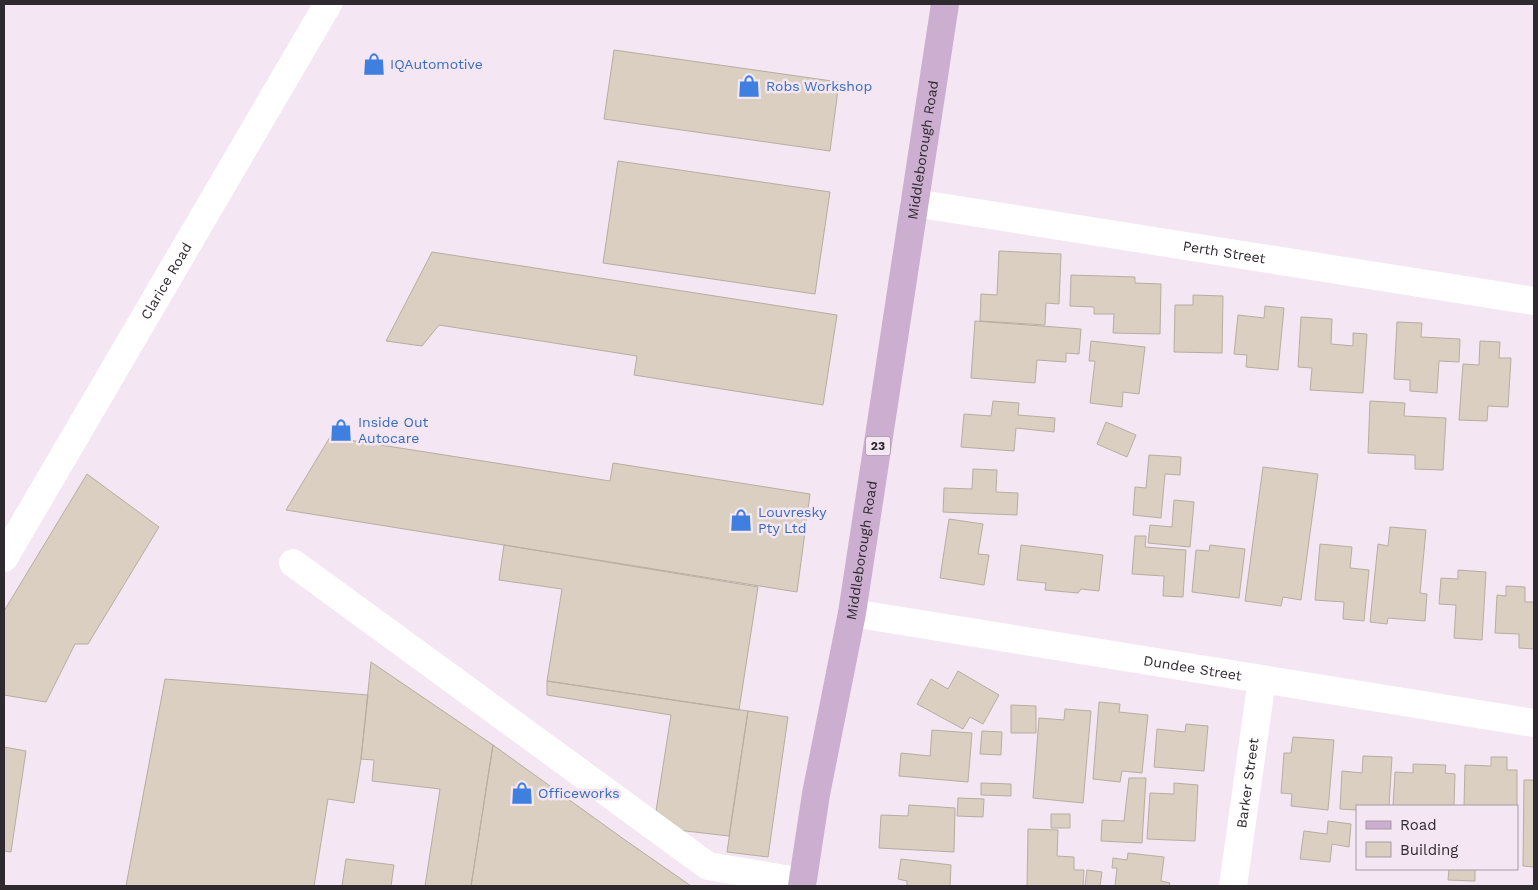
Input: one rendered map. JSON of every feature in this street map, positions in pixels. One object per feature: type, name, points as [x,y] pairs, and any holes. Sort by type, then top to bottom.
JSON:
[{"type":"main road","name":"Middleborough Road","points":[[802,884],[816,794],[852,614],[945,4]]},
{"type":"street","name":"Clarice Road","points":[[4,558],[328,4]]},
{"type":"street","name":"Perth Street","points":[[914,203],[1534,302]]},
{"type":"street","points":[[293,563],[708,866],[802,884]]},
{"type":"street","name":"Dundee Street","points":[[852,614],[1534,723]]},
{"type":"street","name":"Barker Street","points":[[1233,886],[1262,679]]},
{"type":"building","points":[[614,50],[839,82],[830,151],[604,119]]},
{"type":"building","points":[[618,161],[830,192],[815,294],[603,263]]},
{"type":"building","points":[[999,251],[1061,254],[1059,304],[1046,303],[1045,325],[980,321],[981,294],[997,295]]},
{"type":"building","points":[[432,252],[837,315],[823,405],[634,375],[637,356],[439,325],[422,346],[386,341]]},
{"type":"building","points":[[1071,275],[1135,277],[1135,283],[1161,284],[1160,334],[1113,333],[1114,314],[1094,314],[1094,307],[1070,306]]},
{"type":"building","points":[[1193,295],[1223,296],[1222,353],[1174,352],[1175,305],[1193,305]]},
{"type":"building","points":[[1265,306],[1284,308],[1278,370],[1246,367],[1247,355],[1234,354],[1238,315],[1264,318]]},
{"type":"building","points":[[1301,317],[1332,319],[1331,344],[1353,346],[1353,333],[1367,334],[1363,393],[1310,390],[1312,368],[1298,367]]},
{"type":"building","points":[[975,321],[1081,329],[1079,354],[1066,353],[1066,362],[1037,360],[1035,383],[971,378]]},
{"type":"building","points":[[1397,322],[1422,323],[1421,337],[1460,339],[1459,362],[1439,361],[1437,393],[1410,391],[1410,380],[1394,379]]},
{"type":"building","points":[[1091,341],[1145,347],[1139,394],[1123,392],[1122,407],[1090,403],[1095,361],[1089,361]]},
{"type":"building","points":[[1480,341],[1500,342],[1499,358],[1511,358],[1508,407],[1488,406],[1487,421],[1459,420],[1463,364],[1479,365]]},
{"type":"building","points":[[993,401],[1019,403],[1018,415],[1055,418],[1054,432],[1016,428],[1014,451],[961,447],[964,414],[991,416]]},
{"type":"building","points":[[1370,401],[1405,403],[1404,416],[1446,418],[1443,470],[1415,469],[1415,455],[1368,453]]},
{"type":"building","points":[[1106,422],[1136,435],[1127,457],[1097,444]]},
{"type":"building","points":[[330,437],[610,481],[613,463],[810,494],[797,592],[286,510]]},
{"type":"building","points":[[1149,455],[1181,457],[1180,475],[1165,474],[1161,518],[1133,515],[1135,487],[1146,488]]},
{"type":"building","points":[[1263,467],[1318,474],[1301,600],[1283,597],[1281,606],[1245,601]]},
{"type":"building","points":[[973,469],[997,470],[996,492],[1018,493],[1017,515],[943,512],[944,488],[972,489]]},
{"type":"building","points":[[87,474],[159,527],[88,644],[75,644],[46,702],[4,695],[4,611]]},
{"type":"building","points":[[1174,500],[1194,502],[1190,547],[1148,543],[1150,525],[1172,527]]},
{"type":"building","points":[[949,519],[983,524],[978,554],[989,555],[984,585],[940,578]]},
{"type":"building","points":[[1390,527],[1426,530],[1420,593],[1427,594],[1425,621],[1388,618],[1387,624],[1370,622],[1378,544],[1388,546]]},
{"type":"building","points":[[1135,536],[1146,536],[1145,547],[1186,550],[1183,597],[1163,596],[1164,576],[1132,574]]},
{"type":"building","points":[[1320,544],[1352,547],[1350,568],[1369,570],[1364,621],[1343,619],[1344,602],[1315,600]]},
{"type":"building","points":[[504,545],[758,587],[739,710],[547,681],[562,589],[499,580]]},
{"type":"building","points":[[1021,545],[1103,555],[1099,591],[1081,589],[1078,593],[1045,590],[1046,583],[1017,580]]},
{"type":"building","points":[[1210,545],[1245,549],[1239,598],[1192,592],[1196,550],[1209,551]]},
{"type":"building","points":[[1458,570],[1486,572],[1482,640],[1454,638],[1456,605],[1439,604],[1441,578],[1458,579]]},
{"type":"building","points":[[1506,586],[1525,587],[1525,602],[1534,602],[1534,649],[1519,648],[1519,634],[1495,633],[1497,595],[1506,596]]},
{"type":"building","points":[[371,662],[493,745],[471,886],[425,886],[440,789],[372,781],[374,760],[361,759]]},
{"type":"building","points":[[958,671],[999,695],[983,724],[970,717],[963,729],[917,704],[931,679],[948,689]]},
{"type":"building","points":[[165,679],[368,695],[354,803],[328,799],[314,886],[126,886]]},
{"type":"building","points":[[547,681],[748,711],[729,836],[677,830],[656,811],[671,715],[547,695]]},
{"type":"building","points":[[1099,702],[1120,704],[1119,712],[1148,715],[1142,773],[1122,771],[1120,782],[1093,779]]},
{"type":"building","points":[[1011,705],[1036,706],[1036,733],[1011,733]]},
{"type":"building","points":[[1065,709],[1091,711],[1083,803],[1033,798],[1039,718],[1064,720]]},
{"type":"building","points":[[748,711],[788,717],[768,857],[727,852]]},
{"type":"building","points":[[1186,724],[1208,726],[1204,771],[1154,767],[1157,729],[1185,732]]},
{"type":"building","points":[[932,730],[972,733],[968,782],[899,776],[901,753],[930,756]]},
{"type":"building","points":[[982,731],[1002,732],[1001,755],[980,754]]},
{"type":"building","points":[[1293,737],[1334,740],[1328,810],[1291,806],[1292,794],[1281,793],[1284,753],[1291,753]]},
{"type":"building","name":"Officeworks","points":[[493,745],[625,840],[691,886],[471,886]]},
{"type":"building","points":[[4,747],[26,751],[11,852],[4,851]]},
{"type":"building","points":[[1363,756],[1392,757],[1389,805],[1356,805],[1356,810],[1340,809],[1342,771],[1362,773]]},
{"type":"building","points":[[1491,757],[1507,757],[1507,770],[1517,770],[1517,805],[1464,805],[1465,765],[1491,766]]},
{"type":"building","points":[[1413,764],[1446,765],[1445,773],[1455,774],[1454,805],[1393,805],[1395,772],[1413,773]]},
{"type":"building","points":[[1129,778],[1146,778],[1142,843],[1101,841],[1102,820],[1124,821]]},
{"type":"building","points":[[1524,780],[1534,780],[1534,867],[1523,866]]},
{"type":"building","points":[[981,783],[1011,784],[1011,796],[981,795]]},
{"type":"building","points":[[1174,783],[1198,785],[1195,841],[1147,839],[1150,793],[1174,794]]},
{"type":"building","points":[[958,798],[984,799],[983,817],[957,816]]},
{"type":"building","points":[[909,805],[955,808],[954,852],[879,848],[881,815],[908,816]]},
{"type":"building","points":[[1051,814],[1070,814],[1070,828],[1051,828]]},
{"type":"building","points":[[1328,821],[1351,824],[1349,847],[1332,844],[1330,862],[1300,859],[1304,831],[1327,834]]},
{"type":"building","points":[[1028,829],[1058,830],[1057,856],[1074,857],[1074,870],[1084,870],[1083,886],[1027,886]]},
{"type":"building","points":[[1128,853],[1164,857],[1161,881],[1170,883],[1169,886],[1115,886],[1117,868],[1112,868],[1113,858],[1127,860]]},
{"type":"building","points":[[346,859],[394,865],[391,886],[342,886]]},
{"type":"building","points":[[901,859],[951,865],[950,886],[907,886],[907,881],[898,879]]},
{"type":"building","points":[[1087,870],[1102,872],[1100,886],[1085,886]]},
{"type":"building","points":[[1449,870],[1475,870],[1475,881],[1448,880]]},
{"type":"place","name":"IQAutomotive","points":[[374,64]]},
{"type":"place","name":"Robs Workshop","points":[[749,86]]},
{"type":"place","name":"Inside Out Autocare","points":[[341,430]]},
{"type":"place","name":"Louvresky Pty Ltd","points":[[741,520]]},
{"type":"place","name":"Officeworks","points":[[522,793]]}]
